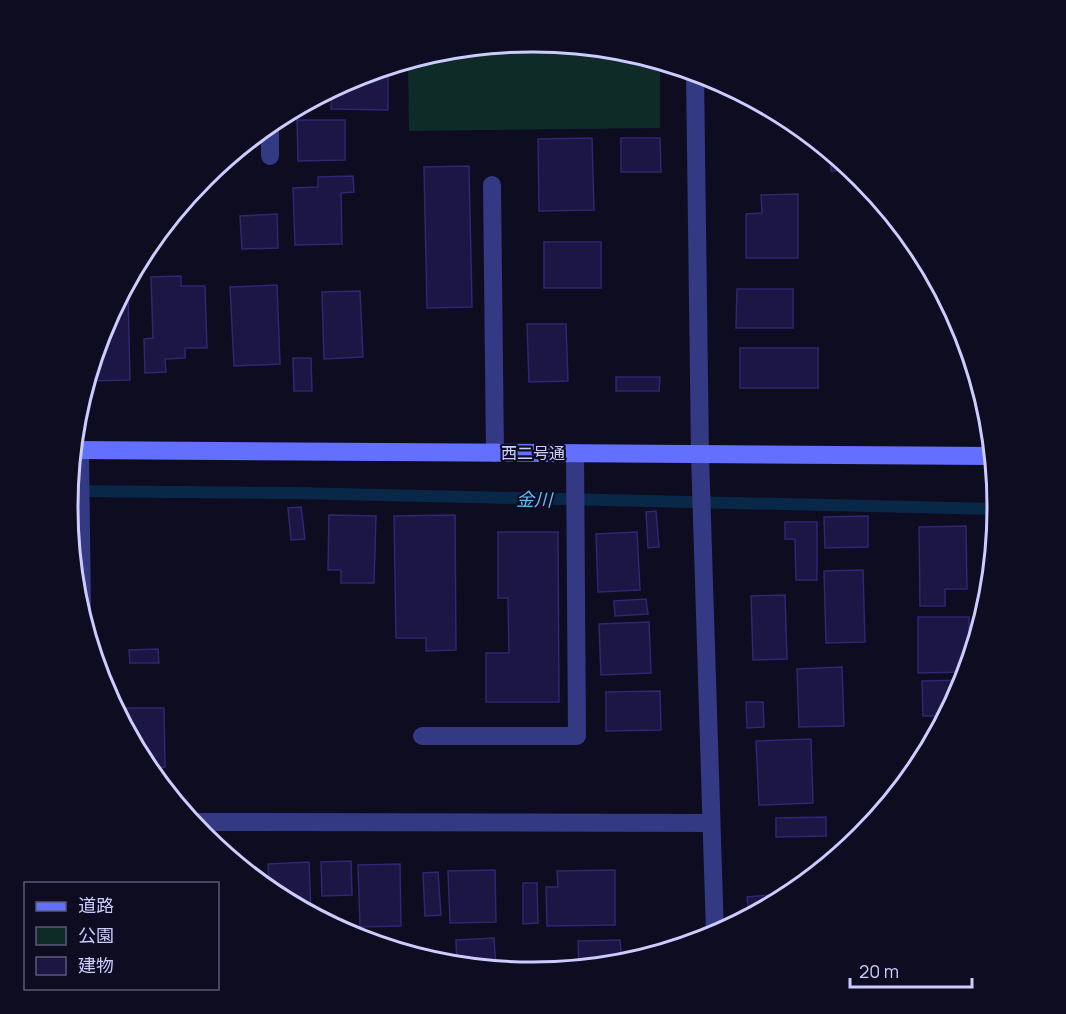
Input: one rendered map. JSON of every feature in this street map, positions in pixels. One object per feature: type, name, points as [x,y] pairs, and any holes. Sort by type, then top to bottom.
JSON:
[{"type":"street","points":[[695,83],[700,455],[715,924]]},
{"type":"street","points":[[270,136],[270,156]]},
{"type":"street","points":[[492,185],[495,453]]},
{"type":"street","name":"西二号通","points":[[82,450],[985,456]]},
{"type":"street","points":[[422,736],[577,736],[575,453]]},
{"type":"street","points":[[78,500],[79,539]]},
{"type":"street","points":[[206,822],[711,823]]},
{"type":"green space","points":[[503,53],[563,53],[622,61],[660,71],[660,128],[409,131],[408,70],[444,61]]},
{"type":"building","points":[[388,77],[388,110],[331,109],[332,99]]},
{"type":"building","points":[[297,120],[345,120],[345,160],[298,161]]},
{"type":"building","points":[[592,138],[594,210],[539,211],[538,139]]},
{"type":"building","points":[[621,138],[660,138],[661,172],[621,172]]},
{"type":"building","points":[[831,163],[839,171],[831,171]]},
{"type":"building","points":[[469,166],[472,307],[427,308],[424,167]]},
{"type":"building","points":[[353,176],[354,192],[341,193],[342,244],[295,245],[293,188],[318,187],[318,177]]},
{"type":"building","points":[[798,194],[798,258],[746,258],[746,214],[762,213],[761,195]]},
{"type":"building","points":[[277,214],[278,248],[242,249],[240,216]]},
{"type":"building","points":[[544,242],[601,242],[601,288],[544,288]]},
{"type":"building","points":[[181,276],[181,286],[205,286],[207,348],[185,348],[185,358],[165,359],[166,372],[145,373],[144,339],[153,338],[151,277]]},
{"type":"building","points":[[277,285],[280,364],[234,366],[230,287]]},
{"type":"building","points":[[737,289],[793,289],[793,328],[736,328]]},
{"type":"building","points":[[360,291],[363,357],[324,359],[322,292]]},
{"type":"building","points":[[128,300],[130,380],[97,381],[113,333]]},
{"type":"building","points":[[527,324],[566,324],[568,381],[529,382]]},
{"type":"building","points":[[740,348],[818,348],[818,388],[740,388]]},
{"type":"building","points":[[293,358],[311,358],[312,391],[294,391]]},
{"type":"building","points":[[616,377],[660,377],[659,391],[616,391]]},
{"type":"building","points":[[301,507],[305,539],[291,540],[288,508]]},
{"type":"building","points":[[656,511],[659,547],[648,548],[646,512]]},
{"type":"building","points":[[329,515],[376,516],[374,583],[341,583],[341,570],[328,570]]},
{"type":"building","points":[[455,515],[456,650],[426,651],[426,638],[396,638],[394,516]]},
{"type":"building","points":[[868,516],[868,547],[825,548],[824,517]]},
{"type":"building","points":[[785,522],[817,522],[817,580],[796,580],[795,539],[785,539]]},
{"type":"building","points":[[966,526],[967,589],[945,589],[945,606],[920,606],[919,527]]},
{"type":"building","points":[[498,532],[558,532],[559,702],[486,702],[486,653],[509,653],[508,598],[498,598]]},
{"type":"building","points":[[637,532],[640,590],[598,592],[596,534]]},
{"type":"building","points":[[863,570],[865,642],[826,643],[824,571]]},
{"type":"building","points":[[785,595],[787,659],[753,660],[751,596]]},
{"type":"building","points":[[646,599],[648,614],[615,616],[614,601]]},
{"type":"building","points":[[918,617],[969,617],[969,634],[956,672],[918,673]]},
{"type":"building","points":[[649,622],[651,673],[601,675],[599,624]]},
{"type":"building","points":[[158,649],[159,663],[130,663],[129,650]]},
{"type":"building","points":[[842,667],[844,726],[799,727],[797,669]]},
{"type":"building","points":[[953,680],[937,716],[923,716],[922,681]]},
{"type":"building","points":[[660,691],[661,730],[606,731],[606,692]]},
{"type":"building","points":[[746,702],[763,702],[764,727],[747,728]]},
{"type":"building","points":[[125,708],[164,708],[165,767],[160,767],[155,760]]},
{"type":"building","points":[[811,739],[813,803],[759,805],[756,741]]},
{"type":"building","points":[[826,817],[826,836],[776,837],[776,818]]},
{"type":"building","points":[[351,861],[352,895],[322,896],[321,862]]},
{"type":"building","points":[[309,862],[311,903],[269,877],[268,864]]},
{"type":"building","points":[[400,864],[401,926],[360,927],[358,865]]},
{"type":"building","points":[[495,870],[496,922],[450,923],[448,871]]},
{"type":"building","points":[[615,870],[615,925],[547,926],[546,887],[558,887],[557,871]]},
{"type":"building","points":[[438,872],[441,915],[425,916],[423,873]]},
{"type":"building","points":[[523,883],[537,883],[538,923],[523,924]]},
{"type":"building","points":[[769,895],[748,907],[747,897]]},
{"type":"building","points":[[494,938],[495,960],[457,955],[456,940]]},
{"type":"building","points":[[620,940],[621,953],[579,959],[578,941]]},
{"type":"waterway","name":"金川","points":[[79,491],[296,493],[987,509]]}]
